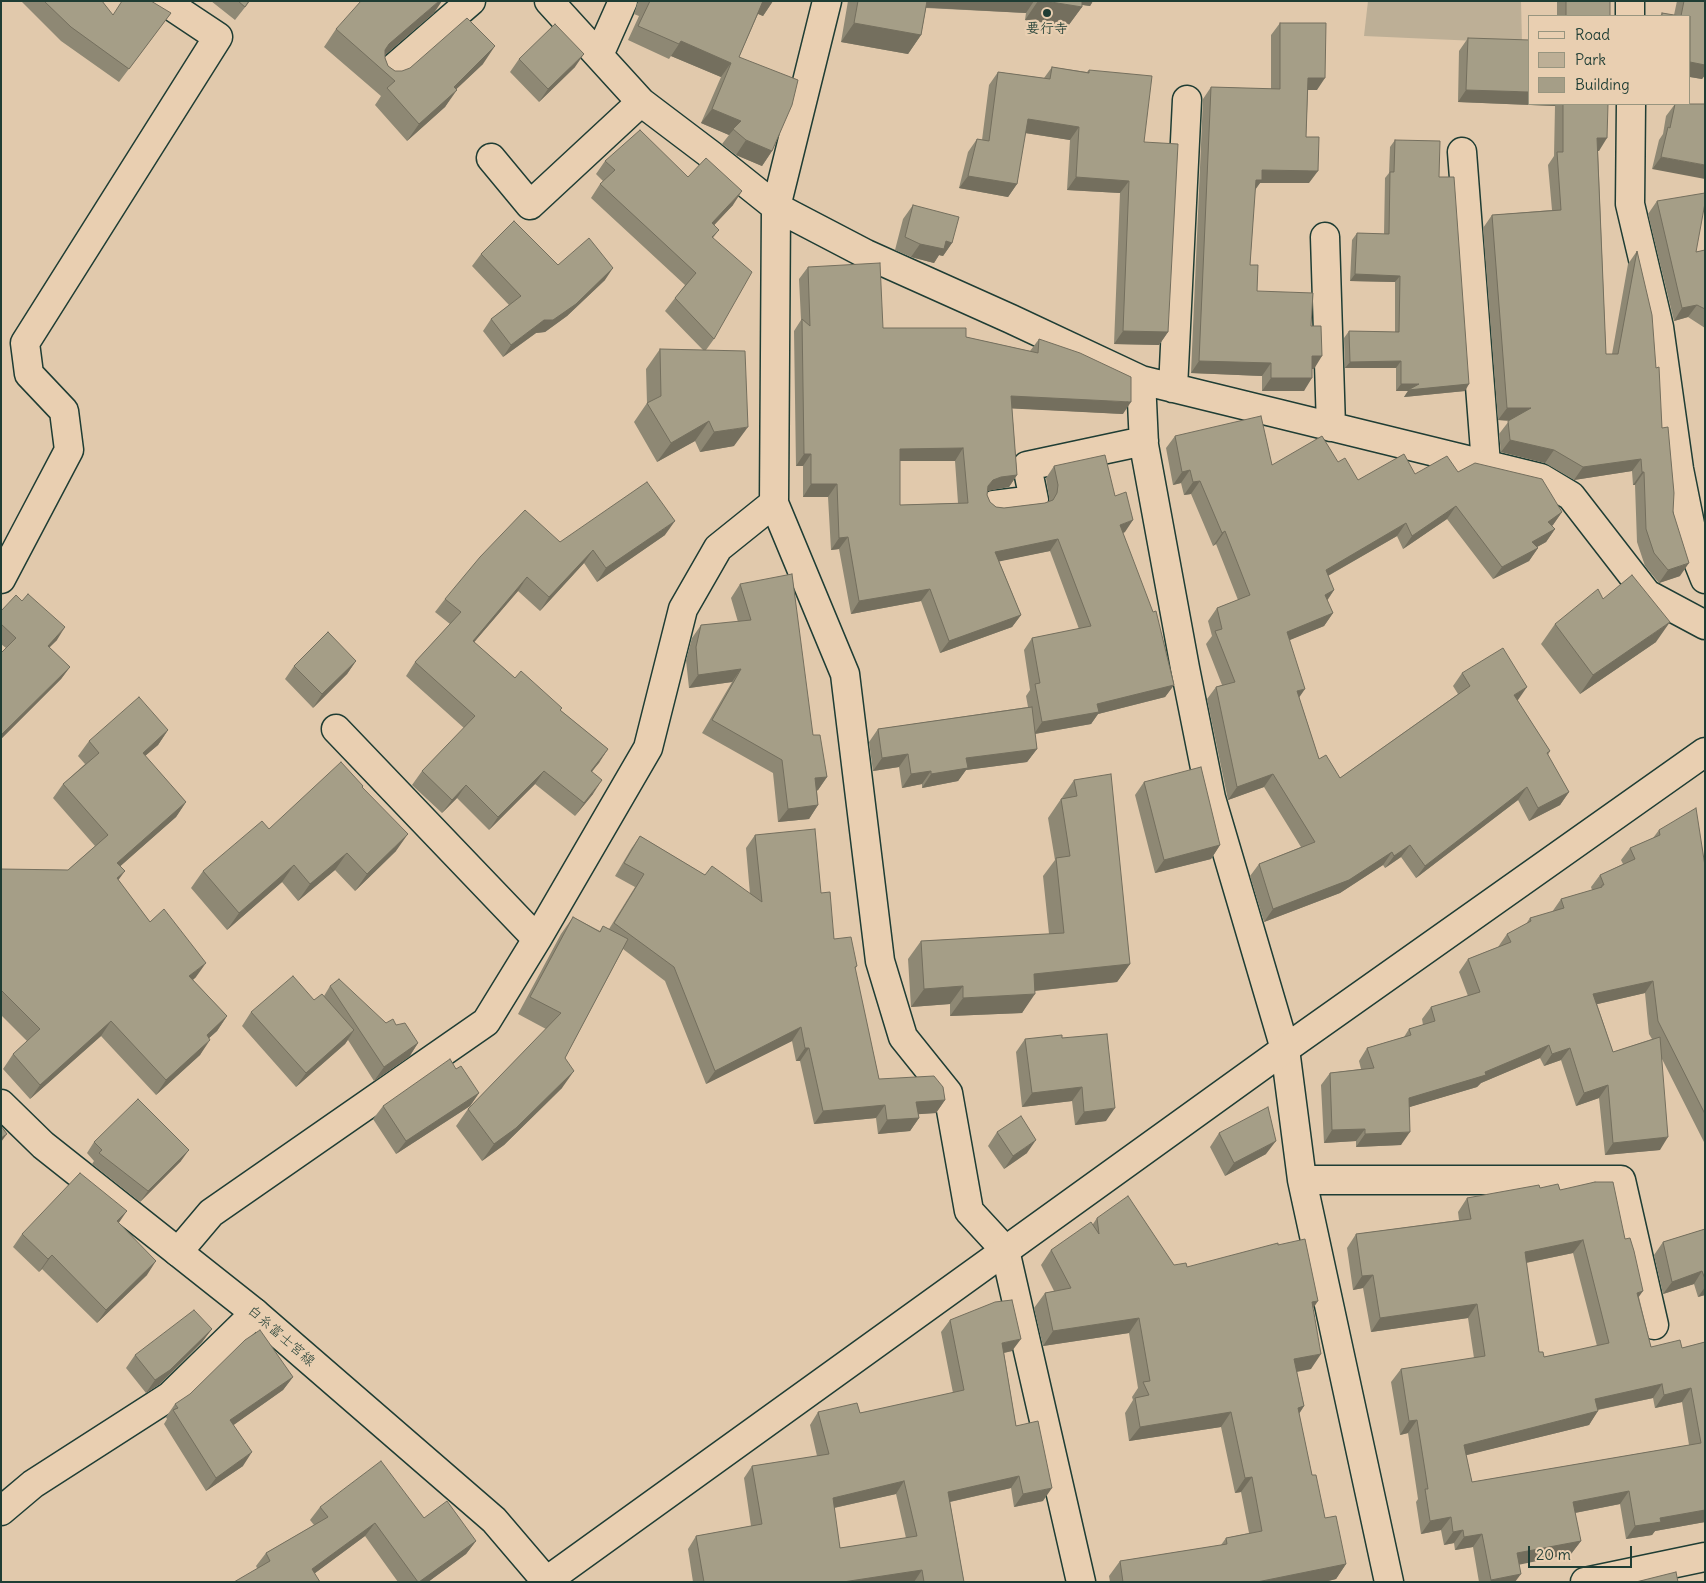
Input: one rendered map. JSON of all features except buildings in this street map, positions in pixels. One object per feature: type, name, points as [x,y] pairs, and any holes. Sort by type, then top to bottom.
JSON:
[{"type":"street","points":[[1,578],[69,450],[64,411],[29,374],[25,343],[218,37],[164,1]]},
{"type":"street","points":[[388,73],[471,1]]},
{"type":"street","points":[[549,1],[641,102],[776,207],[866,254],[1141,380],[1541,478],[1571,496],[1647,594],[1705,625]]},
{"type":"street","points":[[598,56],[623,1]]},
{"type":"street","points":[[827,1],[776,207],[774,503],[846,674],[880,961],[903,1037],[948,1093],[970,1211],[1005,1250],[1081,1582]]},
{"type":"street","points":[[1630,1],[1630,15]]},
{"type":"street","points":[[1173,388],[1187,100]]},
{"type":"street","points":[[492,158],[530,205],[641,102]]},
{"type":"street","points":[[1630,105],[1630,204],[1659,327],[1679,469],[1697,559],[1705,579]]},
{"type":"street","points":[[1462,152],[1486,464]]},
{"type":"street","points":[[1325,237],[1331,428]]},
{"type":"street","points":[[1141,380],[1144,441],[1185,668],[1211,798],[1285,1049],[1302,1180],[1389,1582]]},
{"type":"street","points":[[994,505],[1034,500],[1027,466],[1144,441]]},
{"type":"street","points":[[178,1252],[211,1213],[486,1022],[537,939],[648,748],[683,609],[718,548],[774,503]]},
{"type":"street","points":[[336,729],[537,939]]},
{"type":"street","points":[[546,1581],[1285,1049],[1705,752]]},
{"type":"street","name":"白糸富士宮線","points":[[1,1104],[43,1145],[255,1313],[494,1520],[546,1581]]},
{"type":"street","points":[[1302,1180],[1621,1180],[1654,1325]]},
{"type":"street","points":[[1,1511],[33,1484],[170,1396],[255,1313]]},
{"type":"street","points":[[1585,1582],[1705,1558]]},
{"type":"green space","points":[[1368,1],[1521,1],[1522,43],[1364,36]]},
{"type":"place","name":"要行寺","points":[[1047,13]]}]
